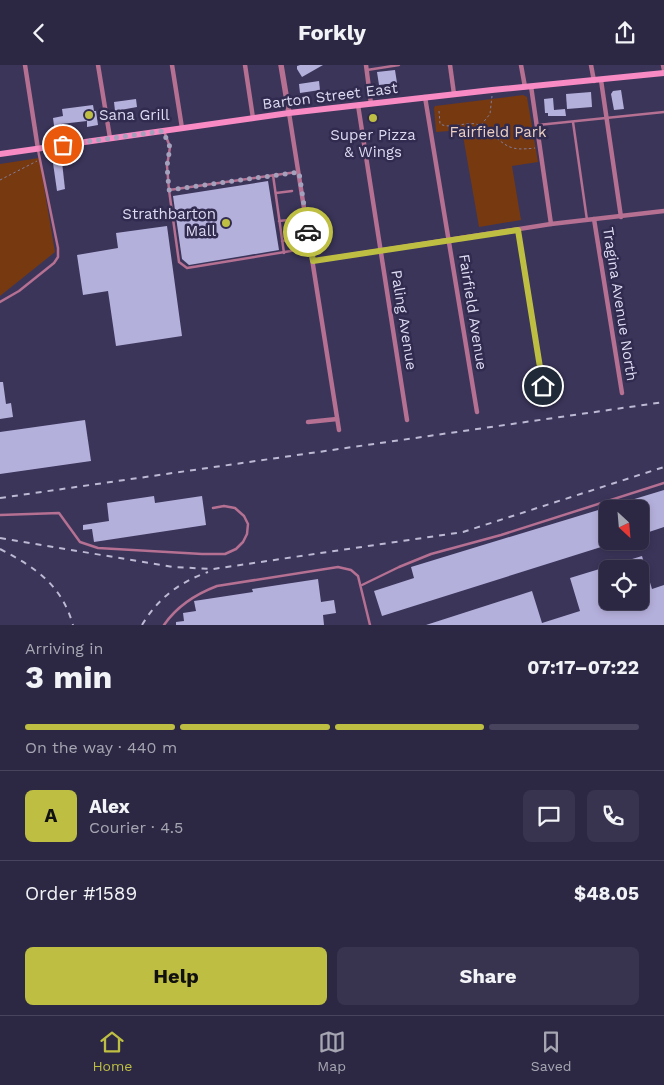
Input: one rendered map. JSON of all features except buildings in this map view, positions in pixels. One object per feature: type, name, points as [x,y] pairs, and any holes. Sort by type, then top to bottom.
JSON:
[{"type":"main road","name":"Barton Street East","points":[[0,154],[289,113],[664,71]]},
{"type":"street","points":[[25,65],[38,149]]},
{"type":"street","points":[[98,65],[110,138]]},
{"type":"street","points":[[172,65],[182,128]]},
{"type":"street","points":[[245,65],[253,118]]},
{"type":"street","points":[[281,65],[339,430]]},
{"type":"street","points":[[450,65],[454,94]]},
{"type":"street","points":[[522,65],[536,125],[551,224]]},
{"type":"street","name":"Tragina Avenue North","points":[[591,65],[607,119],[622,217]]},
{"type":"street","points":[[663,65],[664,71]]},
{"type":"street","points":[[366,67],[371,104]]},
{"type":"street","name":"Fairfield Avenue","points":[[425,97],[477,412]]},
{"type":"street","name":"Paling Avenue","points":[[358,105],[408,420]]},
{"type":"street","points":[[313,261],[551,224],[664,211]]},
{"type":"street","name":"Tragina Avenue North","points":[[594,219],[622,393]]},
{"type":"street","points":[[518,230],[546,404]]},
{"type":"street","points":[[308,422],[337,419]]},
{"type":"lane","points":[[366,67],[399,65]]},
{"type":"lane","points":[[536,125],[664,113]]},
{"type":"lane","points":[[573,122],[587,220]]},
{"type":"lane","points":[[163,131],[170,147],[167,166],[178,262],[187,268],[311,248]]},
{"type":"lane","points":[[0,302],[19,291],[54,263],[58,257],[58,248],[38,149]]},
{"type":"lane","points":[[169,190],[299,172]]},
{"type":"lane","points":[[273,175],[284,253]]},
{"type":"lane","points":[[276,193],[292,191]]},
{"type":"lane","points":[[279,221],[297,219]]},
{"type":"lane","points":[[282,241],[299,238]]},
{"type":"lane","points":[[362,585],[431,554],[502,535],[664,483]]},
{"type":"lane","points":[[0,515],[59,513],[80,541],[98,548],[225,554],[236,549],[243,542],[248,524],[244,515],[235,508],[213,508]]},
{"type":"lane","points":[[164,625],[179,608],[203,591],[338,567],[351,569],[358,576],[362,585],[370,625]]},
{"type":"path","points":[[480,126],[491,111],[492,90]]},
{"type":"path","points":[[439,111],[440,124],[446,127],[471,124],[480,126],[502,145],[510,148],[540,147]]},
{"type":"path","points":[[492,135],[496,130]]},
{"type":"path","points":[[0,180],[38,161],[38,149]]},
{"type":"green space","name":"Fairfield Park","points":[[523,95],[527,97],[538,162],[512,166],[521,220],[479,227],[462,130],[436,132],[434,108],[435,106]]},
{"type":"green space","points":[[39,158],[55,252],[0,296],[0,164]]},
{"type":"railway","points":[[0,498],[664,402]]},
{"type":"railway","points":[[0,538],[173,567],[213,569],[463,532],[664,467]]},
{"type":"railway","points":[[0,549],[25,563],[46,579],[62,599],[73,625]]},
{"type":"railway","points":[[142,625],[148,615],[170,592],[208,572]]},
{"type":"way so far","points":[[63,145],[163,131],[170,147],[167,166],[169,190],[299,172],[308,232]]},
{"type":"place","name":"Sana Grill","points":[[89,115]]},
{"type":"place","name":"Super Pizza & Wings","points":[[373,118]]},
{"type":"place","name":"Strathbarton Mall","points":[[226,223]]},
{"type":"route","points":[[308,232],[313,261],[448,239],[518,230],[543,386]]}]
